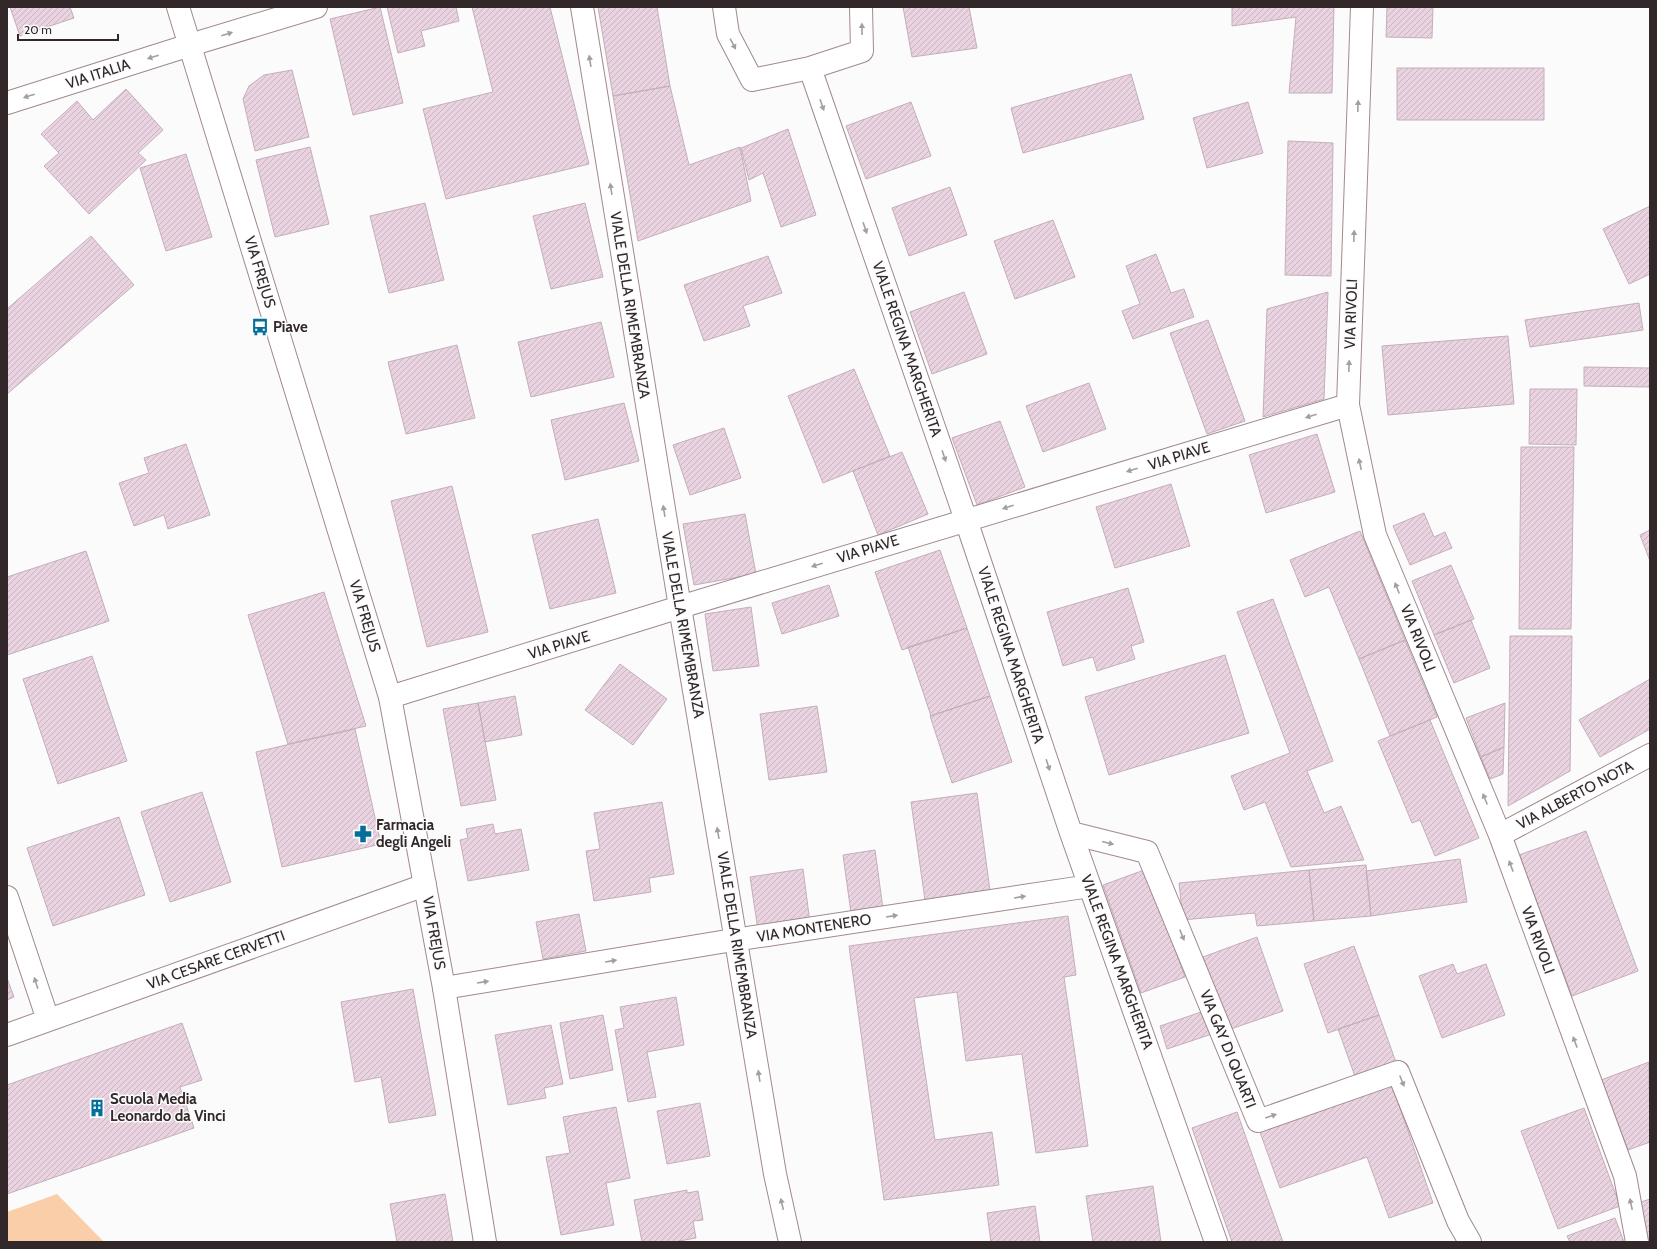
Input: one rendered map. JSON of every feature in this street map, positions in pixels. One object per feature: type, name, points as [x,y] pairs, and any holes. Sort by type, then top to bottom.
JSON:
[{"type":"street","name":"VIA FREJUS","points":[[178,7],[390,697],[444,988],[485,1242]]},
{"type":"street","name":"VIA ITALIA","points":[[7,103],[316,7]]},
{"type":"street","name":"VIALE DELLA RIMEMBRANZA","points":[[582,7],[680,607],[775,1174],[790,1242]]},
{"type":"street","points":[[724,7],[728,34],[752,80],[810,68],[862,51],[861,7]]},
{"type":"street","name":"VIA RIVOLI","points":[[1362,7],[1348,405],[1376,535],[1500,835],[1625,1176],[1637,1242]]},
{"type":"street","name":"VIALE REGINA MARGHERITA","points":[[810,68],[966,520],[1070,833],[1216,1242]]},
{"type":"street","name":"VIA PIAVE","points":[[390,697],[680,607],[1348,405]]},
{"type":"street","name":"VIA ALBERTO NOTA","points":[[1500,835],[1650,755]]},
{"type":"street","name":"VIA GAY DI QUARTI","points":[[1070,833],[1148,852],[1258,1121],[1398,1072],[1458,1222],[1470,1242]]},
{"type":"street","name":"VIA CESARE CERVETTI","points":[[7,1035],[425,885]]},
{"type":"street","name":"VIA MONTENERO","points":[[444,988],[737,940],[1090,886]]},
{"type":"street","points":[[7,897],[48,1020]]},
{"type":"shaded area","points":[[57,1194],[104,1242],[7,1242],[7,1212]]},
{"type":"building","points":[[10,7],[70,7],[74,18],[20,36]]},
{"type":"building","points":[[380,7],[403,103],[353,115],[330,19]]},
{"type":"building","points":[[387,7],[456,7],[459,21],[421,31],[425,46],[398,53]]},
{"type":"building","points":[[472,7],[550,7],[589,164],[446,199],[423,109],[493,92]]},
{"type":"building","points":[[598,7],[657,7],[670,86],[613,96]]},
{"type":"building","points":[[903,7],[969,7],[977,48],[912,57]]},
{"type":"building","points":[[1232,7],[1334,7],[1332,93],[1289,93],[1296,17],[1232,26]]},
{"type":"building","points":[[1387,7],[1433,7],[1432,38],[1386,37]]},
{"type":"building","points":[[1397,68],[1544,68],[1544,120],[1397,120]]},
{"type":"building","points":[[292,70],[309,137],[255,151],[243,99],[249,86],[264,75]]},
{"type":"building","points":[[1131,74],[1144,119],[1023,153],[1011,108]]},
{"type":"building","points":[[670,86],[689,165],[740,147],[751,201],[638,241],[613,96]]},
{"type":"building","points":[[126,89],[163,130],[138,153],[146,160],[89,214],[44,166],[59,153],[41,134],[77,101],[93,120]]},
{"type":"building","points":[[911,102],[931,156],[866,179],[846,126]]},
{"type":"building","points":[[1248,102],[1263,153],[1207,168],[1193,118]]},
{"type":"building","points":[[788,129],[816,215],[781,227],[763,173],[749,180],[741,148]]},
{"type":"building","points":[[1288,141],[1333,143],[1331,276],[1285,275]]},
{"type":"building","points":[[310,147],[329,224],[275,237],[256,160]]},
{"type":"building","points":[[186,154],[212,237],[166,251],[140,168]]},
{"type":"building","points":[[950,187],[967,235],[909,256],[892,208]]},
{"type":"building","points":[[425,203],[444,280],[389,293],[370,216]]},
{"type":"building","points":[[585,203],[603,277],[551,289],[533,216]]},
{"type":"building","points":[[1650,206],[1650,274],[1629,284],[1603,229]]},
{"type":"building","points":[[1053,220],[1075,277],[1015,299],[994,241]]},
{"type":"building","points":[[91,236],[134,285],[7,394],[7,309]]},
{"type":"building","points":[[1156,254],[1171,293],[1184,289],[1194,317],[1133,339],[1122,311],[1140,304],[1126,266]]},
{"type":"building","points":[[768,256],[782,293],[743,306],[750,326],[704,341],[684,285]]},
{"type":"building","points":[[964,292],[987,354],[932,374],[910,312]]},
{"type":"building","points":[[1328,292],[1324,399],[1263,417],[1267,309]]},
{"type":"building","points":[[1639,303],[1643,330],[1530,347],[1525,320]]},
{"type":"building","points":[[1208,320],[1245,421],[1207,434],[1170,333]]},
{"type":"building","points":[[601,322],[614,377],[531,397],[518,342]]},
{"type":"building","points":[[1508,336],[1514,404],[1388,415],[1382,346]]},
{"type":"building","points":[[457,345],[475,418],[406,434],[388,362]]},
{"type":"building","points":[[1584,367],[1650,368],[1650,387],[1584,386]]},
{"type":"building","points":[[854,369],[890,456],[823,483],[788,396]]},
{"type":"building","points":[[1089,383],[1106,429],[1043,452],[1026,406]]},
{"type":"building","points":[[1530,389],[1577,389],[1576,445],[1529,444]]},
{"type":"building","points":[[624,403],[639,461],[565,480],[551,420]]},
{"type":"building","points":[[1000,421],[1025,487],[977,505],[952,438]]},
{"type":"building","points":[[724,428],[741,478],[690,495],[673,445]]},
{"type":"building","points":[[1317,434],[1335,492],[1266,513],[1249,455]]},
{"type":"building","points":[[186,444],[210,515],[168,529],[164,515],[134,526],[119,483],[149,473],[144,458]]},
{"type":"building","points":[[1521,447],[1574,447],[1571,629],[1519,629]]},
{"type":"building","points":[[902,452],[928,514],[878,535],[853,471]]},
{"type":"building","points":[[1171,484],[1190,546],[1115,568],[1096,507]]},
{"type":"building","points":[[452,486],[488,632],[427,647],[391,501]]},
{"type":"building","points":[[1424,513],[1434,537],[1445,532],[1452,548],[1410,565],[1393,526]]},
{"type":"building","points":[[745,514],[756,574],[694,585],[683,524]]},
{"type":"building","points":[[598,519],[616,593],[550,609],[532,535]]},
{"type":"building","points":[[1650,530],[1650,561],[1640,535]]},
{"type":"building","points":[[1360,531],[1405,640],[1359,659],[1329,587],[1305,597],[1290,560]]},
{"type":"building","points":[[940,550],[967,628],[902,650],[875,572]]},
{"type":"building","points":[[86,551],[109,621],[7,655],[7,577]]},
{"type":"building","points":[[1451,565],[1474,619],[1434,635],[1412,581]]},
{"type":"building","points":[[829,585],[839,616],[782,634],[772,603]]},
{"type":"building","points":[[1128,588],[1144,642],[1131,646],[1135,659],[1097,671],[1093,657],[1063,666],[1047,612]]},
{"type":"building","points":[[324,592],[366,726],[288,744],[248,615]]},
{"type":"building","points":[[1273,599],[1333,761],[1307,771],[1324,813],[1341,806],[1364,860],[1291,867],[1265,802],[1244,810],[1231,776],[1290,753],[1237,612]]},
{"type":"building","points":[[751,607],[759,666],[713,671],[705,614]]},
{"type":"building","points":[[1471,620],[1490,668],[1454,683],[1434,635]]},
{"type":"building","points":[[967,628],[990,696],[931,716],[908,647]]},
{"type":"building","points":[[1510,636],[1572,636],[1570,771],[1508,806]]},
{"type":"building","points":[[1405,640],[1437,717],[1390,736],[1359,659]]},
{"type":"building","points":[[1225,655],[1249,733],[1109,775],[1085,697]]},
{"type":"building","points":[[92,656],[127,761],[58,784],[23,679]]},
{"type":"building","points":[[620,664],[667,699],[633,745],[585,710]]},
{"type":"building","points":[[1650,679],[1650,729],[1600,757],[1579,720]]},
{"type":"building","points":[[515,696],[522,735],[485,742],[478,703]]},
{"type":"building","points":[[990,696],[1012,762],[952,783],[930,716]]},
{"type":"building","points":[[478,703],[496,800],[461,806],[443,709]]},
{"type":"building","points":[[1505,703],[1504,747],[1481,757],[1466,718]]},
{"type":"building","points":[[817,706],[827,772],[769,780],[760,714]]},
{"type":"building","points":[[1430,720],[1479,838],[1435,856],[1420,820],[1412,823],[1378,741]]},
{"type":"building","points":[[355,729],[381,844],[282,867],[256,752]]},
{"type":"building","points":[[1504,747],[1503,774],[1490,779],[1481,757]]},
{"type":"building","points":[[202,792],[231,882],[170,902],[141,812]]},
{"type":"building","points":[[977,793],[990,891],[925,900],[911,802]]},
{"type":"building","points":[[662,802],[674,874],[649,878],[651,892],[594,901],[586,851],[600,849],[594,813]]},
{"type":"building","points":[[119,817],[145,895],[53,926],[27,848]]},
{"type":"building","points":[[493,824],[495,834],[521,829],[529,870],[468,881],[460,840],[468,838],[466,829]]},
{"type":"building","points":[[1586,831],[1638,971],[1572,996],[1519,855]]},
{"type":"building","points":[[875,850],[883,909],[851,913],[843,855]]},
{"type":"building","points":[[1460,859],[1467,902],[1371,916],[1366,871]]},
{"type":"building","points":[[1366,865],[1371,916],[1314,921],[1309,870]]},
{"type":"building","points":[[803,869],[810,923],[758,930],[750,877]]},
{"type":"building","points":[[1147,869],[1185,977],[1141,993],[1103,885]]},
{"type":"building","points":[[1309,870],[1314,921],[1257,926],[1255,913],[1183,920],[1179,883]]},
{"type":"building","points":[[579,914],[586,951],[543,959],[536,922]]},
{"type":"building","points":[[1068,916],[1076,975],[1064,977],[1088,1146],[1036,1153],[1022,1054],[966,1061],[957,992],[914,998],[935,1140],[992,1132],[999,1185],[884,1200],[849,946]]},
{"type":"building","points":[[1257,937],[1283,1011],[1228,1030],[1203,957]]},
{"type":"building","points":[[1354,946],[1379,1015],[1328,1033],[1304,964]]},
{"type":"building","points":[[1453,964],[1457,974],[1486,964],[1505,1015],[1442,1038],[1419,976]]},
{"type":"building","points":[[7,978],[14,997],[7,1000]]},
{"type":"building","points":[[413,989],[436,1115],[389,1123],[381,1077],[355,1082],[341,1002]]},
{"type":"building","points":[[676,997],[684,1045],[647,1052],[656,1097],[628,1102],[615,1030],[624,1028],[620,1007]]},
{"type":"building","points":[[1207,1010],[1215,1033],[1167,1049],[1160,1026]]},
{"type":"building","points":[[603,1015],[613,1070],[570,1079],[560,1023]]},
{"type":"building","points":[[1379,1015],[1397,1065],[1356,1079],[1338,1029]]},
{"type":"building","name":"Scuola Media Leonardo da Vinci","points":[[182,1023],[202,1080],[180,1087],[194,1128],[7,1194],[7,1085]]},
{"type":"building","points":[[551,1025],[563,1084],[544,1088],[546,1098],[508,1105],[495,1035]]},
{"type":"building","points":[[1649,1062],[1650,1142],[1628,1150],[1601,1080]]},
{"type":"building","points":[[1392,1085],[1433,1203],[1389,1218],[1367,1157],[1280,1188],[1260,1132]]},
{"type":"building","points":[[700,1103],[710,1156],[667,1164],[657,1111]]},
{"type":"building","points":[[616,1107],[630,1178],[606,1183],[614,1225],[561,1235],[546,1157],[570,1153],[563,1117]]},
{"type":"building","points":[[1584,1108],[1620,1206],[1558,1229],[1521,1131]]},
{"type":"building","points":[[1237,1112],[1283,1242],[1232,1242],[1192,1128]]},
{"type":"building","points":[[1153,1186],[1161,1242],[1093,1242],[1086,1196]]},
{"type":"building","points":[[687,1190],[687,1193],[698,1191],[703,1220],[693,1221],[696,1238],[674,1242],[642,1242],[634,1200]]},
{"type":"building","points":[[445,1194],[453,1242],[397,1242],[390,1204]]},
{"type":"building","points":[[1650,1199],[1650,1242],[1646,1242],[1641,1202]]},
{"type":"building","points":[[1035,1206],[1040,1242],[991,1242],[987,1213]]},
{"type":"building","points":[[1615,1218],[1624,1242],[1570,1242],[1567,1236]]},
{"type":"place","name":"Piave","points":[[260,327]]},
{"type":"place","name":"Farmacia degli Angeli","points":[[363,834]]},
{"type":"place","name":"Scuola Media Leonardo da Vinci","points":[[97,1108]]}]
